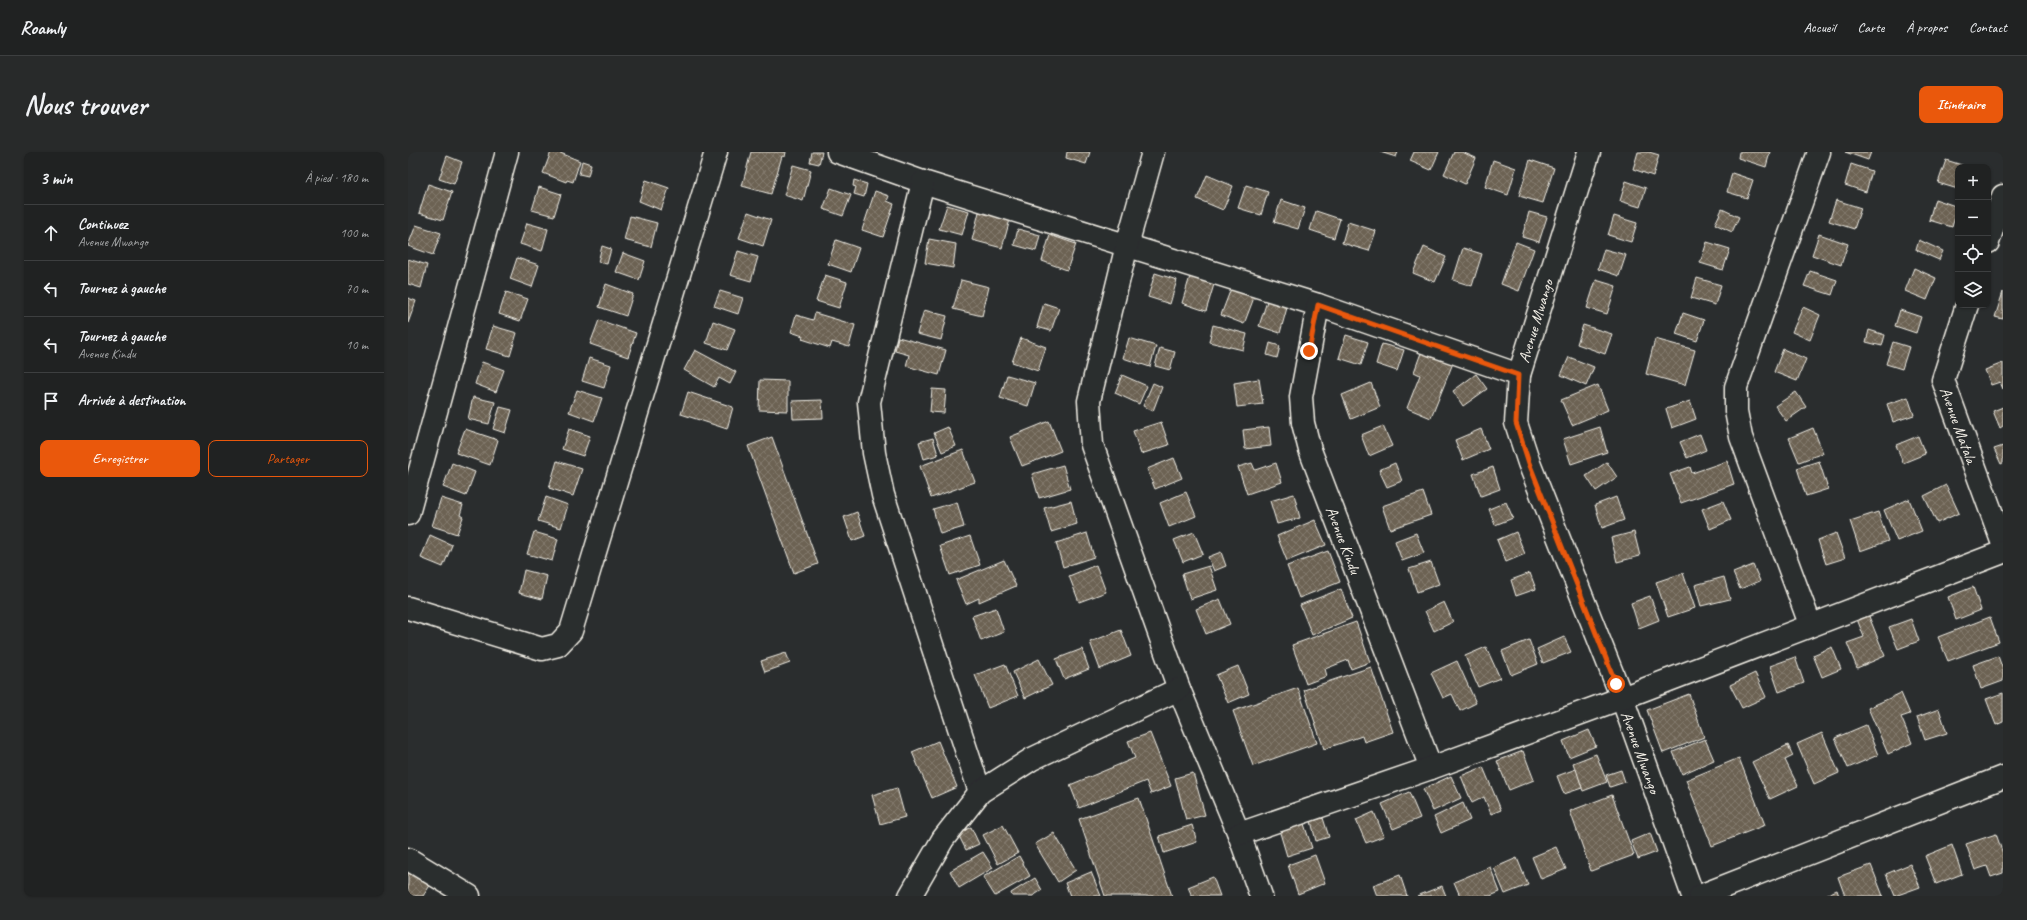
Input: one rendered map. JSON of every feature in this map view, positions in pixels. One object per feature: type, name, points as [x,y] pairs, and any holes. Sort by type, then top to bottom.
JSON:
[{"type":"street","points":[[408,514],[507,152]]},
{"type":"street","points":[[408,608],[542,649],[558,645],[570,631],[716,152]]},
{"type":"street","points":[[838,152],[924,182],[1318,305],[1518,375]]},
{"type":"street","points":[[1153,152],[1127,245],[1089,401],[1092,444],[1179,689],[1239,834],[1261,896]]},
{"type":"street","name":"Avenue Mwango","points":[[1589,152],[1518,375],[1516,423],[1529,463],[1622,698],[1693,896]]},
{"type":"street","points":[[1810,624],[1741,437],[1736,411],[1736,387],[1819,152]]},
{"type":"street","points":[[924,182],[869,402],[873,446],[883,495],[980,792]]},
{"type":"street","points":[[1990,236],[2003,196]]},
{"type":"street","name":"Avenue Kindu","points":[[1318,305],[1301,397],[1303,423],[1308,443],[1431,768]]},
{"type":"street","name":"Avenue Matala","points":[[1966,308],[1943,380],[1995,496],[2003,544]]},
{"type":"street","points":[[1239,834],[1431,768],[1622,698],[1810,624],[2003,552]]},
{"type":"street","points":[[910,896],[943,839],[980,792],[1032,759],[1179,689]]},
{"type":"street","points":[[1700,896],[2003,777]]},
{"type":"street","points":[[408,859],[468,896]]},
{"type":"building","points":[[551,152],[558,152],[580,161],[573,182],[567,180],[566,182],[543,173]]},
{"type":"building","points":[[751,152],[786,152],[785,157],[782,156],[771,194],[742,186]]},
{"type":"building","points":[[812,152],[822,152],[819,164],[810,162]]},
{"type":"building","points":[[1067,152],[1090,152],[1086,164],[1066,158]]},
{"type":"building","points":[[1380,152],[1398,152],[1396,157]]},
{"type":"building","points":[[1414,152],[1439,152],[1431,170],[1410,161]]},
{"type":"building","points":[[1454,152],[1462,152],[1476,158],[1465,184],[1444,174]]},
{"type":"building","points":[[1638,152],[1649,152],[1659,155],[1653,176],[1633,169]]},
{"type":"building","points":[[1739,152],[1770,152],[1766,167],[1738,158]]},
{"type":"building","points":[[1845,152],[1871,152],[1868,160]]},
{"type":"building","points":[[447,156],[462,162],[454,184],[439,179]]},
{"type":"building","points":[[1493,160],[1516,168],[1508,195],[1485,187]]},
{"type":"building","points":[[1530,160],[1554,168],[1543,203],[1519,196]]},
{"type":"building","points":[[1946,160],[1959,164],[1955,164],[1955,188],[1938,183]]},
{"type":"building","points":[[582,161],[591,164],[588,176],[579,174]]},
{"type":"building","points":[[1851,164],[1872,171],[1866,192],[1845,185]]},
{"type":"building","points":[[793,165],[811,170],[803,201],[784,195]]},
{"type":"building","points":[[1732,173],[1753,180],[1747,198],[1727,192]]},
{"type":"building","points":[[1207,175],[1233,186],[1223,210],[1197,199]]},
{"type":"building","points":[[646,180],[669,188],[661,210],[639,201]]},
{"type":"building","points":[[854,180],[867,184],[864,197],[854,194],[856,187],[853,186]]},
{"type":"building","points":[[1626,181],[1646,188],[1640,207],[1620,201]]},
{"type":"building","points":[[428,184],[452,192],[443,220],[419,213]]},
{"type":"building","points":[[1246,185],[1268,192],[1261,215],[1238,208]]},
{"type":"building","points":[[539,187],[561,194],[554,216],[532,210]]},
{"type":"building","points":[[831,188],[851,195],[843,216],[823,209]]},
{"type":"building","points":[[875,191],[889,196],[887,201],[894,204],[883,237],[862,230]]},
{"type":"building","points":[[1935,199],[1955,206],[1955,217],[1952,227],[1929,220]]},
{"type":"building","points":[[1281,200],[1305,208],[1298,229],[1274,222]]},
{"type":"building","points":[[1836,200],[1861,208],[1854,229],[1829,221]]},
{"type":"building","points":[[947,205],[969,211],[962,235],[939,229]]},
{"type":"building","points":[[980,208],[1011,216],[1002,248],[972,240]]},
{"type":"building","points":[[1722,209],[1739,217],[1732,232],[1715,224]]},
{"type":"building","points":[[1316,211],[1340,219],[1334,238],[1310,230]]},
{"type":"building","points":[[748,212],[771,220],[763,246],[739,238]]},
{"type":"building","points":[[1529,212],[1547,217],[1539,242],[1522,237]]},
{"type":"building","points":[[630,216],[657,223],[651,247],[624,240]]},
{"type":"building","points":[[1614,216],[1637,223],[1631,242],[1608,235]]},
{"type":"building","points":[[1348,222],[1376,231],[1369,251],[1342,243]]},
{"type":"building","points":[[527,223],[548,229],[542,251],[520,244]]},
{"type":"building","points":[[416,225],[441,233],[433,255],[408,246]]},
{"type":"building","points":[[1018,229],[1040,235],[1036,251],[1014,245]]},
{"type":"building","points":[[1819,234],[1848,244],[1841,265],[1812,255]]},
{"type":"building","points":[[1050,235],[1076,244],[1067,270],[1042,261]]},
{"type":"building","points":[[929,239],[956,244],[953,268],[925,263]]},
{"type":"building","points":[[836,240],[859,248],[851,272],[828,264]]},
{"type":"building","points":[[1919,240],[1943,251],[1939,260],[1916,250]]},
{"type":"building","points":[[1516,242],[1534,249],[1519,291],[1501,284]]},
{"type":"building","points":[[1707,242],[1730,249],[1723,270],[1700,263]]},
{"type":"building","points":[[602,246],[611,249],[607,264],[598,262]]},
{"type":"building","points":[[1424,247],[1446,257],[1435,282],[1413,273]]},
{"type":"building","points":[[1463,248],[1482,254],[1472,286],[1453,280]]},
{"type":"building","points":[[1604,249],[1626,255],[1619,276],[1598,269]]},
{"type":"building","points":[[738,251],[758,257],[751,281],[730,275]]},
{"type":"building","points":[[623,253],[645,261],[639,280],[616,272]]},
{"type":"building","points":[[517,258],[539,265],[532,287],[510,279]]},
{"type":"building","points":[[408,259],[427,265],[421,288],[408,284]]},
{"type":"building","points":[[1914,268],[1936,278],[1927,300],[1905,291]]},
{"type":"building","points":[[1810,271],[1837,280],[1832,295],[1804,286]]},
{"type":"building","points":[[1155,273],[1177,280],[1170,304],[1148,297]]},
{"type":"building","points":[[1191,273],[1215,281],[1206,311],[1182,303]]},
{"type":"building","points":[[825,275],[847,282],[839,308],[816,301]]},
{"type":"building","points":[[1697,278],[1721,285],[1715,305],[1691,298]]},
{"type":"building","points":[[961,280],[989,287],[982,316],[953,309]]},
{"type":"building","points":[[1596,280],[1616,286],[1607,314],[1587,308]]},
{"type":"building","points":[[606,284],[633,294],[626,316],[599,307]]},
{"type":"building","points":[[1232,286],[1255,295],[1244,324],[1221,315]]},
{"type":"building","points":[[720,291],[743,298],[738,314],[714,306]]},
{"type":"building","points":[[506,292],[528,299],[520,321],[499,314]]},
{"type":"building","points":[[2003,292],[2003,319],[1995,317]]},
{"type":"building","points":[[408,298],[416,301],[408,323]]},
{"type":"building","points":[[1268,298],[1288,304],[1280,333],[1259,326]]},
{"type":"building","points":[[1044,303],[1059,308],[1051,331],[1037,327]]},
{"type":"building","points":[[1803,307],[1820,315],[1810,340],[1792,332]]},
{"type":"building","points":[[924,310],[947,316],[941,340],[917,334]]},
{"type":"building","points":[[1900,310],[1921,317],[1916,333],[1895,326]]},
{"type":"building","points":[[815,313],[855,325],[849,347],[832,342],[830,348],[802,339],[803,336],[791,332],[796,315],[813,320]]},
{"type":"building","points":[[1683,313],[1704,320],[1697,341],[1676,334]]},
{"type":"building","points":[[599,320],[636,333],[628,357],[590,344]]},
{"type":"building","points":[[713,321],[735,329],[727,350],[706,343]]},
{"type":"building","points":[[1213,325],[1247,334],[1243,350],[1209,342]]},
{"type":"building","points":[[1583,325],[1612,334],[1605,354],[1577,344]]},
{"type":"building","points":[[493,326],[517,333],[510,356],[486,349]]},
{"type":"building","points":[[1869,330],[1885,335],[1882,346],[1866,342]]},
{"type":"building","points":[[1346,335],[1368,342],[1361,365],[1339,358]]},
{"type":"building","points":[[898,337],[946,350],[939,375],[906,366],[909,355],[895,351]]},
{"type":"building","points":[[1021,338],[1046,347],[1038,371],[1012,362]]},
{"type":"building","points":[[1129,338],[1156,346],[1150,367],[1123,358]]},
{"type":"building","points":[[1655,339],[1695,350],[1685,385],[1646,374]]},
{"type":"building","points":[[1893,342],[1909,347],[1902,369],[1886,364]]},
{"type":"building","points":[[1270,343],[1280,346],[1277,358],[1267,355]]},
{"type":"building","points":[[1382,344],[1404,350],[1397,371],[1376,364]]},
{"type":"building","points":[[1160,348],[1175,352],[1170,370],[1155,366]]},
{"type":"building","points":[[1783,349],[1806,359],[1797,381],[1774,372]]},
{"type":"building","points":[[695,350],[736,372],[730,384],[719,378],[714,387],[684,370]]},
{"type":"building","points":[[1422,350],[1453,363],[1431,418],[1407,408],[1420,375],[1414,372]]},
{"type":"building","points":[[1569,357],[1594,367],[1586,386],[1561,375]]},
{"type":"building","points":[[589,358],[611,365],[604,388],[582,381]]},
{"type":"building","points":[[482,362],[504,370],[496,392],[475,384]]},
{"type":"building","points":[[2003,363],[2003,389],[2000,382],[1991,385],[1985,370]]},
{"type":"building","points":[[1476,374],[1487,389],[1463,406],[1453,391]]},
{"type":"building","points":[[1007,375],[1035,383],[1028,406],[1000,398]]},
{"type":"building","points":[[1122,375],[1147,386],[1139,404],[1115,393]]},
{"type":"building","points":[[1259,379],[1263,404],[1237,407],[1234,383]]},
{"type":"building","points":[[760,380],[788,381],[788,411],[759,410]]},
{"type":"building","points":[[1153,383],[1162,387],[1153,411],[1143,406]]},
{"type":"building","points":[[1371,383],[1380,407],[1351,419],[1342,395]]},
{"type":"building","points":[[1598,385],[1608,410],[1572,425],[1561,400]]},
{"type":"building","points":[[932,389],[946,390],[944,413],[930,412]]},
{"type":"building","points":[[577,390],[602,398],[594,421],[569,412]]},
{"type":"building","points":[[688,392],[733,407],[727,429],[681,414]]},
{"type":"building","points":[[1796,392],[1806,407],[1786,421],[1775,406]]},
{"type":"building","points":[[473,397],[495,402],[489,424],[468,419]]},
{"type":"building","points":[[1908,397],[1914,415],[1893,422],[1887,404]]},
{"type":"building","points":[[822,400],[823,418],[793,419],[792,401]]},
{"type":"building","points":[[1690,401],[1696,419],[1672,428],[1666,409]]},
{"type":"building","points":[[500,407],[512,410],[505,433],[493,429]]},
{"type":"building","points":[[2003,407],[2003,426],[2000,428],[1993,411]]},
{"type":"building","points":[[1049,421],[1061,451],[1022,466],[1010,437]]},
{"type":"building","points":[[1161,422],[1169,445],[1141,454],[1133,431]]},
{"type":"building","points":[[1383,426],[1392,446],[1369,456],[1361,435]]},
{"type":"building","points":[[948,427],[956,446],[942,452],[934,433]]},
{"type":"building","points":[[1269,427],[1271,446],[1245,449],[1243,430]]},
{"type":"building","points":[[1600,427],[1607,452],[1571,464],[1563,439]]},
{"type":"building","points":[[1813,428],[1823,453],[1799,462],[1789,438]]},
{"type":"building","points":[[465,429],[498,440],[490,465],[456,453]]},
{"type":"building","points":[[569,429],[590,436],[583,456],[562,449]]},
{"type":"building","points":[[1481,429],[1489,449],[1463,460],[1455,440]]},
{"type":"building","points":[[1700,434],[1706,450],[1687,458],[1680,442]]},
{"type":"building","points":[[1918,436],[1925,454],[1903,463],[1896,445]]},
{"type":"building","points":[[772,437],[818,564],[794,573],[748,446]]},
{"type":"building","points":[[933,438],[938,455],[924,459],[919,442]]},
{"type":"building","points":[[2003,446],[2003,463],[2001,464],[1994,449]]},
{"type":"building","points":[[963,450],[975,482],[931,498],[920,466]]},
{"type":"building","points":[[1174,458],[1182,478],[1155,489],[1147,469]]},
{"type":"building","points":[[557,461],[582,469],[573,496],[549,488]]},
{"type":"building","points":[[1727,461],[1734,484],[1681,503],[1670,474],[1690,467],[1692,473]]},
{"type":"building","points":[[1819,461],[1828,489],[1806,496],[1797,468]]},
{"type":"building","points":[[1607,462],[1617,477],[1596,491],[1586,476]]},
{"type":"building","points":[[452,463],[475,472],[466,496],[443,487]]},
{"type":"building","points":[[1252,463],[1255,470],[1276,463],[1282,482],[1247,494],[1238,467]]},
{"type":"building","points":[[1395,463],[1402,481],[1387,487],[1379,470]]},
{"type":"building","points":[[1063,465],[1070,489],[1039,498],[1032,474]]},
{"type":"building","points":[[1493,467],[1500,489],[1481,496],[1473,474]]},
{"type":"building","points":[[1946,485],[1959,513],[1937,523],[1924,496]]},
{"type":"building","points":[[1186,492],[1196,516],[1169,527],[1160,503]]},
{"type":"building","points":[[1423,492],[1431,515],[1390,529],[1382,506]]},
{"type":"building","points":[[1294,494],[1300,518],[1277,524],[1270,501]]},
{"type":"building","points":[[546,497],[568,505],[561,528],[538,521]]},
{"type":"building","points":[[1616,497],[1624,520],[1602,528],[1595,505]]},
{"type":"building","points":[[441,498],[463,505],[460,515],[463,517],[457,534],[432,526]]},
{"type":"building","points":[[1909,499],[1922,531],[1897,541],[1884,510]]},
{"type":"building","points":[[1071,501],[1077,524],[1051,532],[1044,508]]},
{"type":"building","points":[[1723,501],[1731,520],[1710,529],[1702,509]]},
{"type":"building","points":[[957,502],[964,527],[940,534],[933,509]]},
{"type":"building","points":[[1506,502],[1513,518],[1495,525],[1489,509]]},
{"type":"building","points":[[857,512],[865,536],[852,541],[844,517]]},
{"type":"building","points":[[1878,512],[1888,541],[1860,551],[1850,521]]},
{"type":"building","points":[[1315,520],[1326,545],[1287,561],[1277,536]]},
{"type":"building","points":[[534,532],[558,539],[552,561],[527,554]]},
{"type":"building","points":[[1194,532],[1203,554],[1183,562],[1174,540]]},
{"type":"building","points":[[1516,532],[1525,554],[1506,562],[1497,540]]},
{"type":"building","points":[[1634,532],[1640,556],[1617,562],[1611,538]]},
{"type":"building","points":[[1087,533],[1094,557],[1063,567],[1056,543]]},
{"type":"building","points":[[1416,533],[1424,553],[1402,561],[1395,541]]},
{"type":"building","points":[[1836,533],[1845,558],[1826,564],[1818,540]]},
{"type":"building","points":[[430,535],[452,545],[443,567],[421,558]]},
{"type":"building","points":[[970,536],[980,565],[950,575],[940,546]]},
{"type":"building","points":[[1328,551],[1340,582],[1299,598],[1287,566]]},
{"type":"building","points":[[1221,552],[1226,566],[1214,571],[1208,557]]},
{"type":"building","points":[[1004,560],[1016,586],[979,602],[979,598],[966,604],[956,580]]},
{"type":"building","points":[[1431,562],[1439,584],[1417,592],[1409,569]]},
{"type":"building","points":[[1096,565],[1106,592],[1079,602],[1069,576]]},
{"type":"building","points":[[1753,565],[1760,581],[1740,589],[1733,573]]},
{"type":"building","points":[[1209,566],[1217,590],[1190,599],[1182,574]]},
{"type":"building","points":[[524,570],[547,576],[542,599],[519,593]]},
{"type":"building","points":[[1530,573],[1536,589],[1516,596],[1511,580]]},
{"type":"building","points":[[1683,573],[1695,608],[1668,617],[1656,582]]},
{"type":"building","points":[[1724,577],[1730,599],[1701,606],[1695,585]]},
{"type":"building","points":[[1973,587],[1981,610],[1956,620],[1948,597]]},
{"type":"building","points":[[1341,589],[1352,618],[1312,635],[1300,605]]},
{"type":"building","points":[[1650,596],[1659,620],[1639,628],[1631,603]]},
{"type":"building","points":[[1220,599],[1230,624],[1206,634],[1196,609]]},
{"type":"building","points":[[1444,602],[1453,622],[1434,631],[1425,611]]},
{"type":"building","points":[[996,608],[1004,632],[981,641],[972,616]]},
{"type":"building","points":[[1868,614],[1885,656],[1857,668],[1847,643],[1864,637],[1857,619]]},
{"type":"building","points":[[1990,617],[1999,642],[1948,661],[1938,637]]},
{"type":"building","points":[[1911,619],[1919,641],[1898,649],[1889,627]]},
{"type":"building","points":[[1356,622],[1370,662],[1351,669],[1348,660],[1325,669],[1327,676],[1306,684],[1292,645]]},
{"type":"building","points":[[1121,630],[1131,656],[1100,669],[1090,642]]},
{"type":"building","points":[[1564,637],[1571,652],[1543,663],[1537,649]]},
{"type":"building","points":[[1529,640],[1538,664],[1511,675],[1502,651]]},
{"type":"building","points":[[1486,647],[1500,678],[1478,687],[1465,656]]},
{"type":"building","points":[[1832,647],[1841,669],[1822,677],[1813,655]]},
{"type":"building","points":[[1082,649],[1089,669],[1064,679],[1056,659]]},
{"type":"building","points":[[786,653],[790,663],[765,672],[761,661]]},
{"type":"building","points":[[1998,656],[2003,670],[2003,681],[1981,689],[1973,665]]},
{"type":"building","points":[[1795,657],[1804,683],[1779,692],[1770,666]]},
{"type":"building","points":[[1039,659],[1052,685],[1025,698],[1013,672]]},
{"type":"building","points":[[1457,661],[1476,703],[1460,711],[1452,694],[1443,698],[1431,673]]},
{"type":"building","points":[[1005,664],[1018,696],[988,708],[975,675]]},
{"type":"building","points":[[1238,666],[1249,694],[1228,703],[1216,675]]},
{"type":"building","points":[[1371,667],[1393,732],[1364,742],[1362,736],[1324,749],[1304,690]]},
{"type":"building","points":[[1755,673],[1766,697],[1742,708],[1730,685]]},
{"type":"building","points":[[1298,688],[1317,743],[1253,766],[1233,711]]},
{"type":"building","points":[[1901,693],[1910,714],[1901,717],[1912,743],[1888,754],[1868,708]]},
{"type":"building","points":[[2003,693],[2003,722],[1996,725],[1986,699]]},
{"type":"building","points":[[1689,694],[1704,737],[1663,753],[1647,710]]},
{"type":"building","points":[[1939,709],[1947,733],[1925,740],[1917,717]]},
{"type":"building","points":[[1866,725],[1878,755],[1848,768],[1835,738]]},
{"type":"building","points":[[1589,730],[1596,746],[1569,757],[1563,741]]},
{"type":"building","points":[[1150,733],[1171,786],[1151,794],[1146,781],[1079,808],[1070,785],[1135,758],[1128,741]]},
{"type":"building","points":[[1822,733],[1839,773],[1814,784],[1797,744]]},
{"type":"building","points":[[1705,739],[1714,760],[1682,774],[1673,752]]},
{"type":"building","points":[[938,741],[957,787],[932,798],[912,752]]},
{"type":"building","points":[[1788,745],[1793,756],[1785,760],[1798,786],[1770,799],[1752,762]]},
{"type":"building","points":[[1523,751],[1534,780],[1509,790],[1497,761]]},
{"type":"building","points":[[1596,754],[1607,782],[1583,791],[1573,763]]},
{"type":"building","points":[[1739,758],[1765,825],[1712,846],[1686,780]]},
{"type":"building","points":[[1483,767],[1501,810],[1491,814],[1484,797],[1472,803],[1461,776]]},
{"type":"building","points":[[1576,769],[1582,788],[1564,794],[1557,776]]},
{"type":"building","points":[[1621,770],[1625,782],[1610,787],[1606,775]]},
{"type":"building","points":[[1193,773],[1205,815],[1186,820],[1175,778]]},
{"type":"building","points":[[1451,776],[1461,798],[1433,811],[1423,789]]},
{"type":"building","points":[[897,788],[905,817],[880,824],[872,795]]},
{"type":"building","points":[[1409,792],[1420,818],[1393,829],[1382,804]]},
{"type":"building","points":[[1612,795],[1634,855],[1591,871],[1570,811]]},
{"type":"building","points":[[1139,798],[1172,896],[1105,896],[1079,819]]},
{"type":"building","points":[[1463,803],[1470,820],[1441,833],[1434,817]]},
{"type":"building","points":[[1374,812],[1384,836],[1366,843],[1356,820]]},
{"type":"building","points":[[1301,815],[1312,848],[1287,856],[1277,823]]},
{"type":"building","points":[[1323,818],[1329,837],[1316,841],[1311,821]]},
{"type":"building","points":[[1003,825],[1018,853],[998,864],[983,835]]},
{"type":"building","points":[[1192,825],[1197,842],[1164,853],[1159,836]]},
{"type":"building","points":[[971,827],[979,844],[966,850],[958,834]]},
{"type":"building","points":[[1054,833],[1076,870],[1058,882],[1035,844]]},
{"type":"building","points":[[1650,833],[1657,852],[1638,859],[1631,841]]},
{"type":"building","points":[[1996,834],[2003,854],[2003,873],[1991,877],[1987,866],[1975,870],[1966,844]]},
{"type":"building","points":[[1952,845],[1962,874],[1936,884],[1925,856]]},
{"type":"building","points":[[1556,847],[1566,869],[1541,879],[1532,857]]},
{"type":"building","points":[[983,852],[993,868],[959,888],[950,871]]},
{"type":"building","points":[[1315,855],[1325,883],[1298,894],[1288,865]]},
{"type":"building","points":[[1019,856],[1030,876],[995,896],[983,877]]},
{"type":"building","points":[[1517,858],[1528,885],[1505,894],[1494,868]]},
{"type":"building","points":[[1910,864],[1920,887],[1895,896],[1886,874]]},
{"type":"building","points":[[1871,865],[1883,896],[1845,896],[1838,877]]},
{"type":"building","points":[[1490,867],[1500,892],[1490,896],[1460,896],[1454,882]]},
{"type":"building","points":[[411,869],[431,884],[423,896],[408,896],[408,873]]},
{"type":"building","points":[[1091,872],[1101,896],[1070,896],[1065,883]]},
{"type":"building","points":[[1400,875],[1407,896],[1377,896],[1373,885]]},
{"type":"building","points":[[1213,877],[1220,896],[1192,896],[1188,887]]},
{"type":"building","points":[[1035,878],[1042,890],[1033,896],[1012,896],[1011,893]]},
{"type":"building","points":[[1442,886],[1446,896],[1417,896]]},
{"type":"building","points":[[1837,890],[1839,896],[1823,896]]},
{"type":"route","points":[[1309,351],[1318,305],[1518,375],[1516,423],[1529,463],[1616,684]]}]
